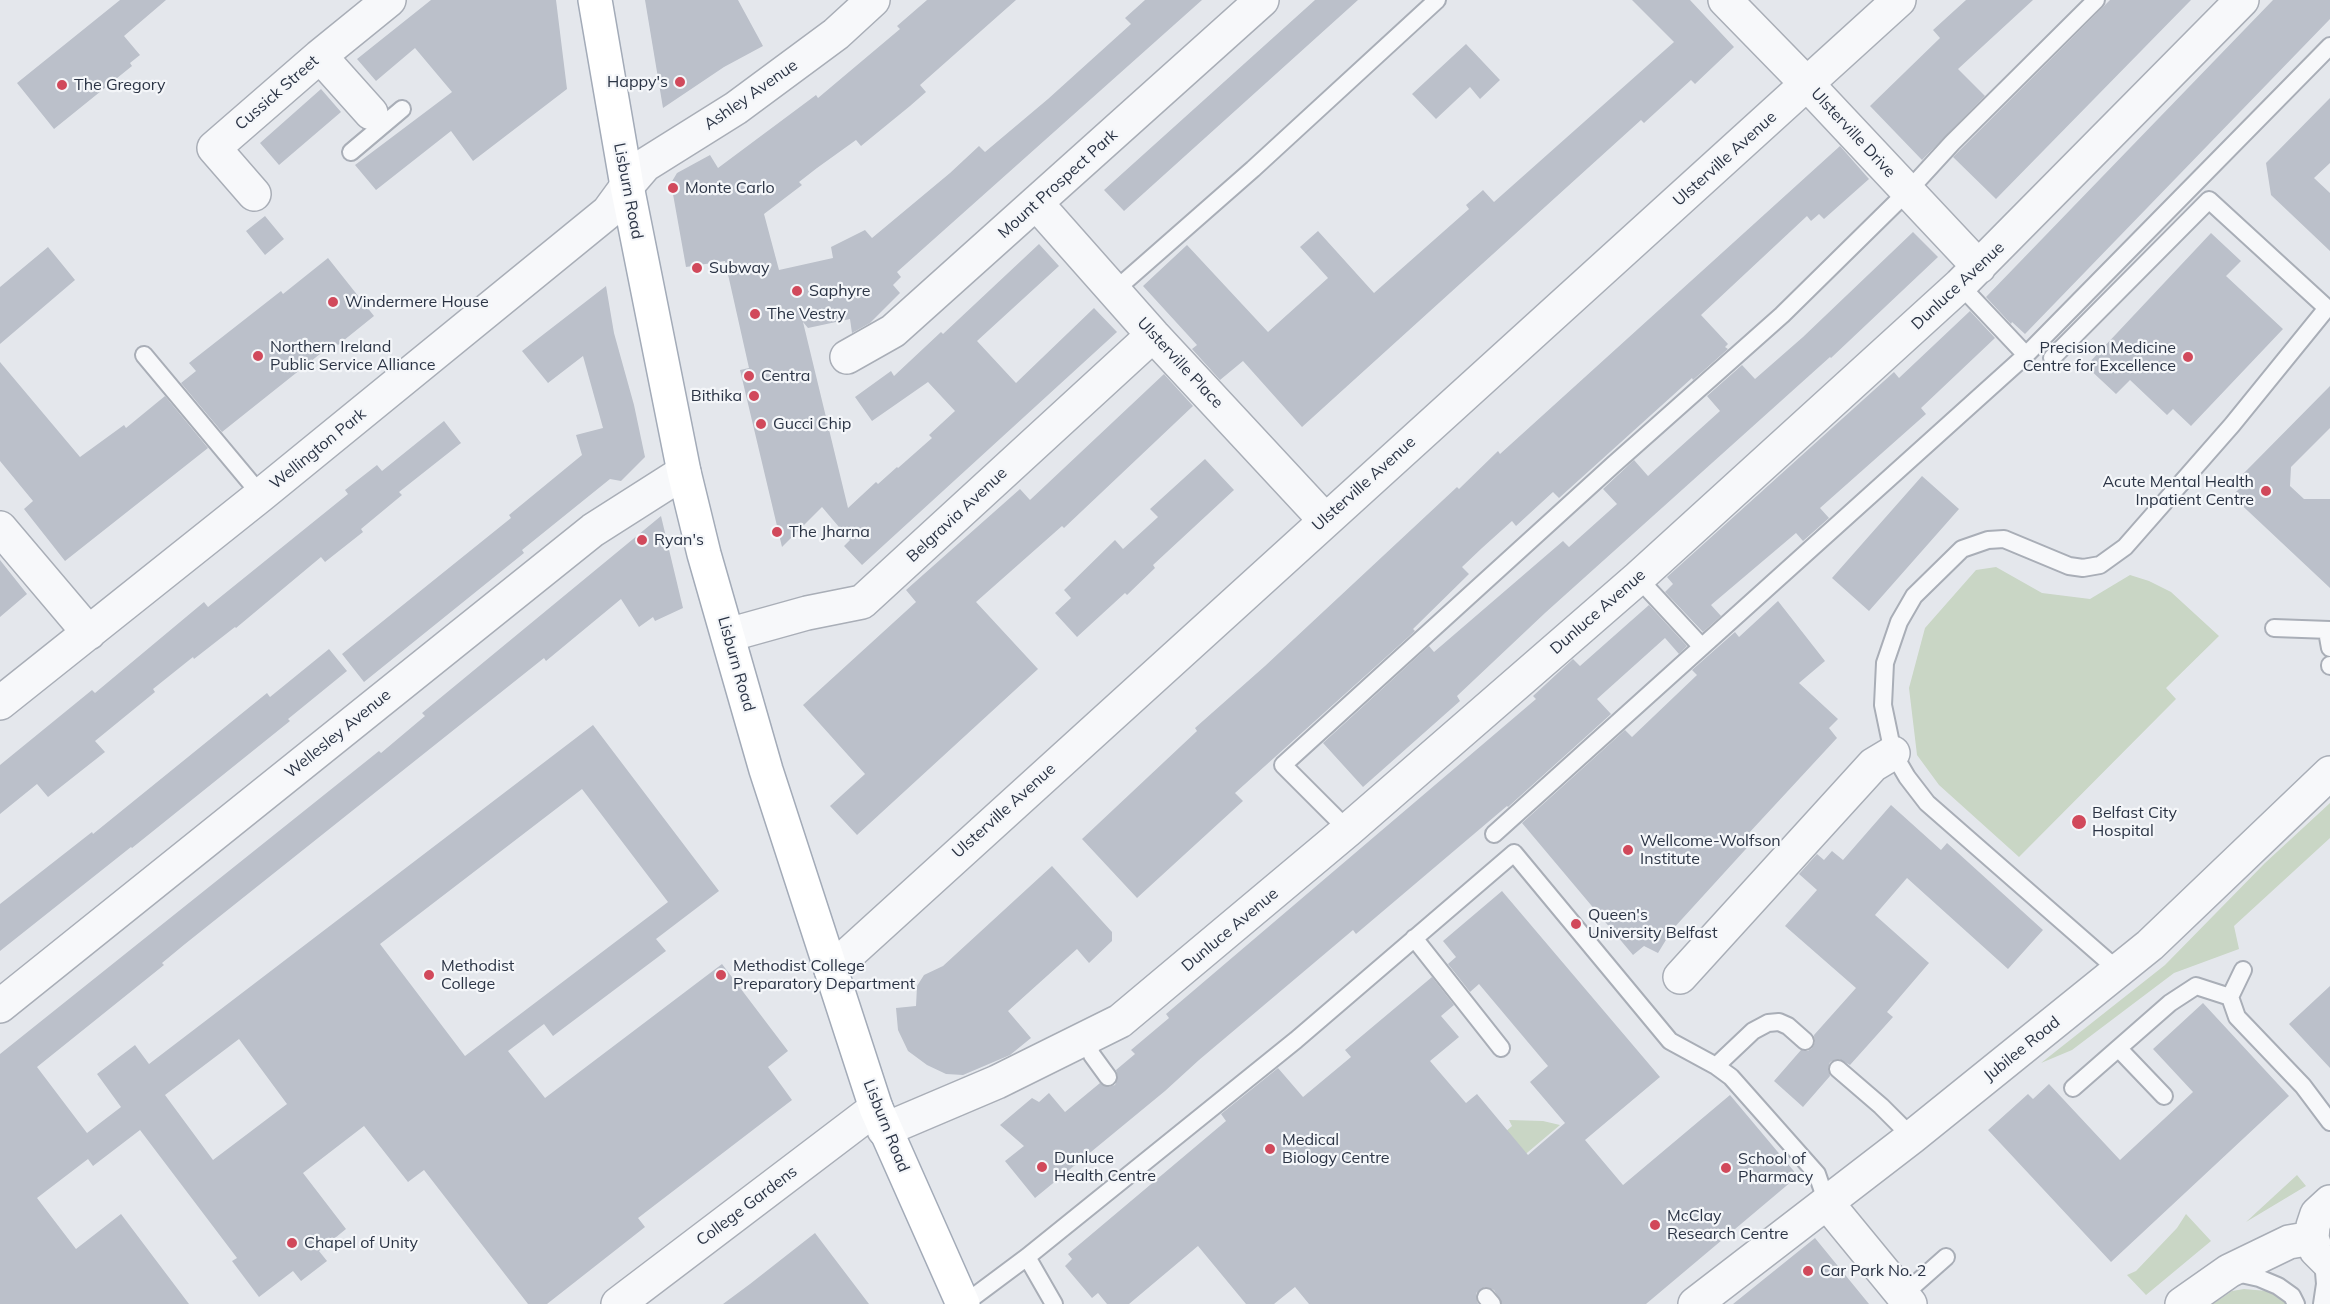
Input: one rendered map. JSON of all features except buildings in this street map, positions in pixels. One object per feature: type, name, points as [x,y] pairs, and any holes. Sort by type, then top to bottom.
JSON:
[{"type":"main road","name":"Lisburn Road","points":[[595,0],[627,186],[684,472],[704,554],[766,770],[880,1119],[964,1304]]},
{"type":"street","name":"Cussick Street","points":[[254,195],[214,148],[389,0]]},
{"type":"street","name":"Ashley Avenue","points":[[627,186],[645,165],[736,108],[836,34],[873,0]]},
{"type":"street","name":"Mount Prospect Park","points":[[847,357],[893,331],[1262,0]]},
{"type":"street","name":"Ulsterville Drive","points":[[1725,0],[1908,191],[1970,276]]},
{"type":"street","name":"Ulsterville Avenue","points":[[831,970],[1899,0]]},
{"type":"street","name":"Dunluce Avenue","points":[[880,1119],[997,1082],[1120,1022],[1348,830],[1638,578],[1970,276],[2242,0]]},
{"type":"street","points":[[320,56],[385,116]]},
{"type":"street","name":"Wellington Park","points":[[0,703],[261,495],[608,212],[627,186]]},
{"type":"street","name":"Ulsterville Place","points":[[1037,204],[1153,335],[1325,520]]},
{"type":"street","name":"Belgravia Avenue","points":[[728,635],[807,613],[862,602],[1153,335]]},
{"type":"street","name":"Wellesley Avenue","points":[[0,1006],[593,530],[684,472]]},
{"type":"street","points":[[0,528],[89,633]]},
{"type":"street","points":[[1680,977],[1872,765],[1893,753]]},
{"type":"street","name":"Jubilee Road","points":[[1695,1304],[1912,1137],[2119,971],[2150,945],[2330,773]]},
{"type":"street","name":"College Gardens","points":[[618,1304],[880,1119]]},
{"type":"street","points":[[2322,1254],[2313,1226],[2317,1214],[2330,1202]]},
{"type":"street","points":[[1827,1203],[1906,1300]]},
{"type":"street","points":[[2182,1304],[2229,1272],[2289,1242],[2322,1254]]},
{"type":"lane","points":[[1114,291],[1253,169],[1437,0]]},
{"type":"lane","points":[[1348,830],[1283,765],[1782,315],[2096,0]]},
{"type":"lane","points":[[1494,834],[2026,355],[2330,45]]},
{"type":"lane","points":[[351,152],[385,116]]},
{"type":"lane","points":[[2052,358],[2209,200],[2327,308],[2232,425],[2125,547],[2100,565],[2083,568],[2068,566],[2004,539],[1988,540],[1962,549],[1914,596],[1899,622],[1885,663],[1883,705],[1893,753],[1907,777],[1927,803],[2119,971]]},
{"type":"lane","points":[[1970,276],[2026,355]]},
{"type":"lane","points":[[144,356],[261,495]]},
{"type":"lane","points":[[1638,578],[1702,646]]},
{"type":"lane","points":[[2274,628],[2329,630],[2330,648]]},
{"type":"lane","points":[[964,1304],[1027,1257],[1296,1040],[1514,853],[1670,1041],[1716,1066],[1731,1077],[1817,1174],[1827,1203]]},
{"type":"lane","points":[[1414,938],[1501,1048]]},
{"type":"lane","points":[[2243,969],[2230,997],[2237,1017],[2303,1086],[2330,1122]]},
{"type":"lane","points":[[2073,1088],[2170,1003],[2196,986],[2230,997]]},
{"type":"lane","points":[[1716,1066],[1753,1031],[1768,1023],[1779,1022],[1788,1026],[1805,1041]]},
{"type":"lane","points":[[1086,1039],[1092,1055],[1108,1077]]},
{"type":"lane","points":[[2119,1049],[2163,1096]]},
{"type":"lane","points":[[1838,1069],[1881,1106],[1912,1137]]},
{"type":"lane","points":[[2322,1254],[2325,1284],[2322,1304]]},
{"type":"lane","points":[[1027,1257],[1054,1304]]},
{"type":"lane","points":[[1906,1300],[1946,1257]]},
{"type":"lane","points":[[2229,1272],[2259,1278],[2278,1286],[2292,1296],[2296,1304]]},
{"type":"green space","points":[[1996,567],[2042,593],[2090,599],[2130,575],[2171,592],[2219,636],[2166,688],[2176,699],[2019,857],[1939,785],[1917,755],[1909,688],[1925,628],[1976,570]]},
{"type":"green space","points":[[2330,803],[2330,838],[2234,926],[2239,949],[2174,973],[2072,1050],[2041,1063],[2165,965],[2265,863]]},
{"type":"green space","points":[[1509,1120],[1543,1121],[1560,1125],[1425,1239],[1406,1216],[1512,1126]]},
{"type":"green space","points":[[2297,1175],[2306,1186],[2246,1222]]},
{"type":"green space","points":[[2186,1214],[2211,1241],[2146,1295],[2127,1275],[2136,1271],[2177,1228]]},
{"type":"green space","points":[[2244,1289],[2278,1292],[2288,1304],[2213,1304],[2232,1291]]},
{"type":"place","name":"Happy's","points":[[680,82]]},
{"type":"place","name":"The Gregory","points":[[62,85]]},
{"type":"place","name":"Monte Carlo","points":[[673,188]]},
{"type":"place","name":"Subway","points":[[697,268]]},
{"type":"place","name":"Saphyre","points":[[797,291]]},
{"type":"place","name":"Windermere House","points":[[333,302]]},
{"type":"place","name":"The Vestry","points":[[755,314]]},
{"type":"place","name":"Northern Ireland Public Service Alliance","points":[[258,356]]},
{"type":"place","name":"Precision Medicine Centre for Excellence","points":[[2188,357]]},
{"type":"place","name":"Centra","points":[[749,376]]},
{"type":"place","name":"Bithika","points":[[754,396]]},
{"type":"place","name":"Gucci Chip","points":[[761,424]]},
{"type":"place","name":"Acute Mental Health Inpatient Centre","points":[[2266,491]]},
{"type":"place","name":"The Jharna","points":[[777,532]]},
{"type":"place","name":"Ryan's","points":[[642,540]]},
{"type":"place","name":"Belfast City Hospital","points":[[2079,822]]},
{"type":"place","name":"Wellcome-Wolfson Institute","points":[[1628,850]]},
{"type":"place","name":"Queen's University Belfast","points":[[1576,924]]},
{"type":"place","name":"Methodist College","points":[[429,975]]},
{"type":"place","name":"Methodist College Preparatory Department","points":[[721,975]]},
{"type":"place","name":"Medical Biology Centre","points":[[1270,1149]]},
{"type":"place","name":"Dunluce Health Centre","points":[[1042,1167]]},
{"type":"place","name":"School of Pharmacy","points":[[1726,1168]]},
{"type":"place","name":"McClay Research Centre","points":[[1655,1225]]},
{"type":"place","name":"Chapel of Unity","points":[[292,1243]]},
{"type":"place","name":"Car Park No. 2","points":[[1808,1271]]}]
